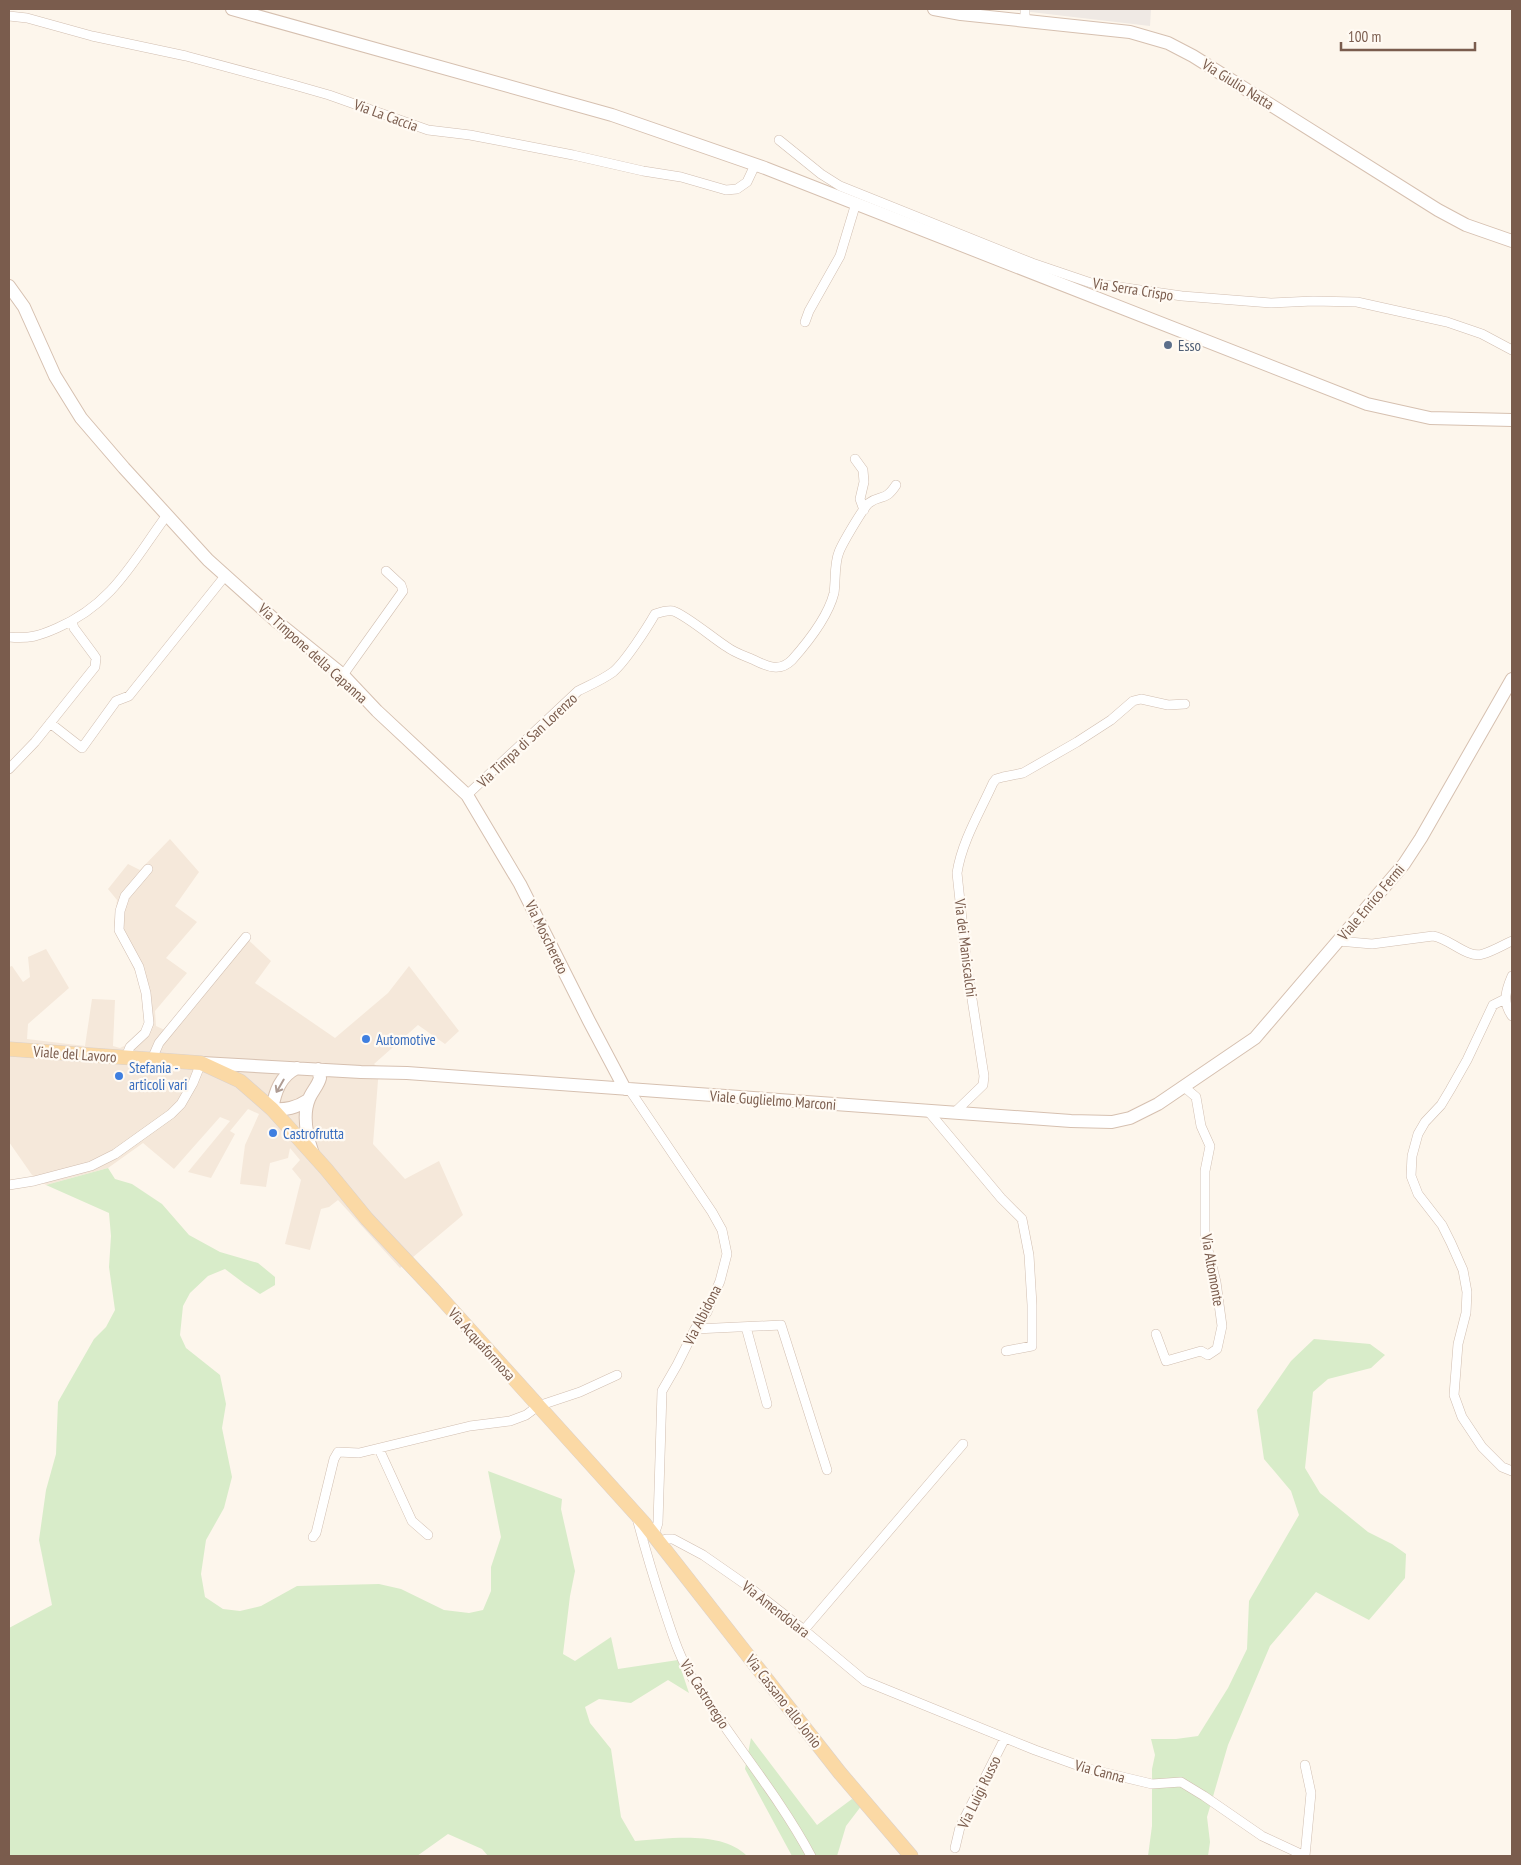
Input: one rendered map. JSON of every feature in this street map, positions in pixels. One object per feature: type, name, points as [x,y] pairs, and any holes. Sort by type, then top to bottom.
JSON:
[{"type":"main road","name":"Viale del Lavoro","points":[[9,1049],[201,1063]]},
{"type":"main road","name":"Via Acquaformosa","points":[[201,1063],[240,1081],[272,1109],[313,1154],[367,1219],[656,1538]]},
{"type":"main road","name":"Via Cassano allo Jonio","points":[[656,1538],[840,1773],[911,1856]]},
{"type":"street","points":[[232,9],[612,115],[756,165],[1367,404],[1430,418],[1512,420]]},
{"type":"street","name":"Via Giulio Natta","points":[[934,9],[1026,15],[1130,32],[1168,43],[1193,56],[1438,210],[1466,225],[1512,241]]},
{"type":"street","name":"Via La Caccia","points":[[9,16],[27,18],[92,36],[186,56],[294,84],[428,130],[470,135],[573,155],[643,172],[681,177],[726,190],[737,189],[747,182],[756,165]]},
{"type":"street","name":"Via Serra Crispo","points":[[778,140],[821,174],[840,186],[1032,263],[1091,284],[1182,296],[1272,303],[1313,301],[1357,302],[1448,322],[1482,334],[1512,350]]},
{"type":"street","points":[[806,322],[809,311],[840,256],[856,203]]},
{"type":"street","name":"Via Timpone della Capanna","points":[[9,286],[24,307],[55,376],[82,418],[167,515],[225,576],[342,676],[464,792]]},
{"type":"street","points":[[855,459],[863,470],[864,482],[860,498],[864,510]]},
{"type":"street","points":[[864,510],[869,503],[890,494],[896,485]]},
{"type":"street","name":"Via Timpa di San Lorenzo","points":[[464,792],[578,691],[601,680],[615,670],[655,614],[663,611],[674,612],[729,648],[760,663],[774,668],[782,668],[790,662],[810,638],[831,602],[839,552],[864,510]]},
{"type":"street","points":[[9,637],[36,637],[72,622],[104,598],[132,567],[167,515]]},
{"type":"street","points":[[342,676],[403,591],[401,585],[386,571]]},
{"type":"street","points":[[50,723],[82,748],[116,701],[130,696],[225,576]]},
{"type":"street","points":[[9,769],[50,723],[94,667],[96,658],[74,628],[72,622]]},
{"type":"street","name":"Viale Enrico Fermi","points":[[1183,1086],[1255,1038],[1404,864],[1417,845],[1512,679]]},
{"type":"street","name":"Via dei Maniscalchi","points":[[954,1113],[983,1085],[984,1076],[967,967],[957,872],[967,838],[993,783],[996,779],[1023,773],[1077,742],[1111,720],[1133,701],[1141,699],[1168,705],[1184,704]]},
{"type":"street","name":"Via Moschereto","points":[[464,792],[520,884],[584,1012],[627,1089]]},
{"type":"street","points":[[126,1058],[130,1047],[145,1032],[148,1023],[146,993],[139,967],[119,930],[120,911],[125,896],[148,869]]},
{"type":"street","points":[[1338,941],[1372,944],[1433,936],[1441,937],[1473,954],[1482,955],[1512,942]]},
{"type":"street","points":[[152,1059],[159,1043],[246,937]]},
{"type":"street","points":[[1512,976],[1505,999],[1512,1016]]},
{"type":"street","points":[[1505,999],[1493,1005],[1467,1060],[1450,1090],[1441,1105],[1418,1134],[1412,1156],[1411,1176],[1418,1194],[1442,1225],[1463,1270],[1467,1292],[1466,1313],[1458,1344],[1454,1395],[1462,1417],[1482,1446],[1502,1467],[1512,1471]]},
{"type":"street","points":[[9,1185],[34,1181],[91,1166],[115,1154],[171,1114],[181,1104],[193,1083],[201,1063]]},
{"type":"street","name":"Viale Guglielmo Marconi","points":[[201,1063],[297,1068],[319,1075],[354,1072],[407,1073],[929,1112],[1112,1122],[1140,1114],[1183,1086]]},
{"type":"street","points":[[297,1068],[290,1072],[278,1086],[272,1109],[285,1110],[299,1106],[308,1100]]},
{"type":"street","points":[[313,1154],[306,1133],[308,1100],[319,1075]]},
{"type":"street","name":"Via Altomonte","points":[[1156,1334],[1166,1360],[1200,1351],[1208,1355],[1217,1349],[1222,1326],[1216,1282],[1205,1238],[1205,1171],[1210,1146],[1201,1126],[1196,1097],[1183,1086]]},
{"type":"street","name":"Via Albidona","points":[[627,1089],[712,1212],[724,1237],[727,1254],[720,1281],[708,1312],[695,1329],[662,1391],[656,1538]]},
{"type":"street","points":[[929,1112],[1000,1198],[1022,1219],[1029,1255],[1032,1346],[1006,1352]]},
{"type":"street","points":[[695,1329],[781,1325],[827,1470]]},
{"type":"street","points":[[746,1327],[768,1404]]},
{"type":"street","points":[[313,1537],[316,1533],[334,1459],[338,1452],[359,1453],[470,1426],[510,1421],[526,1415],[538,1406],[580,1392],[617,1375]]},
{"type":"street","points":[[804,1630],[964,1444]]},
{"type":"street","points":[[379,1449],[412,1521],[428,1535]]},
{"type":"street","name":"Via Castroregio","points":[[637,1515],[648,1562],[677,1649],[692,1678],[811,1856]]},
{"type":"street","name":"Via Amendolara","points":[[656,1538],[673,1539],[703,1555],[749,1587],[865,1681],[888,1691]]},
{"type":"street","name":"Via Canna","points":[[888,1691],[1085,1768],[1152,1784],[1181,1782],[1262,1836],[1302,1856]]},
{"type":"street","name":"Via Luigi Russo","points":[[955,1848],[960,1827],[1005,1738]]},
{"type":"street","points":[[1302,1856],[1310,1792],[1306,1765]]},
{"type":"shaded area","points":[[1005,9],[1151,9],[1150,26]]},
{"type":"shaded area","points":[[170,839],[199,872],[175,906],[197,922],[166,958],[187,973],[155,1011],[156,1026],[167,1031],[244,936],[271,961],[255,983],[335,1038],[388,993],[409,966],[459,1031],[445,1044],[418,1025],[374,1064],[379,1068],[373,1144],[405,1179],[439,1161],[463,1215],[400,1268],[338,1200],[329,1207],[321,1209],[310,1250],[285,1244],[301,1180],[292,1169],[300,1160],[290,1148],[288,1158],[270,1163],[266,1187],[240,1184],[245,1145],[259,1114],[248,1109],[230,1131],[235,1134],[211,1178],[188,1172],[230,1121],[220,1117],[174,1169],[143,1143],[108,1168],[46,1185],[32,1175],[9,1142],[9,967],[12,966],[23,982],[30,977],[28,957],[46,949],[69,988],[28,1024],[27,1039],[85,1046],[92,999],[115,1000],[113,1046],[120,1048],[128,1044],[142,1032],[146,1021],[139,980],[114,926],[117,900],[108,889],[128,864],[140,870]]},
{"type":"green space","points":[[108,1168],[115,1179],[132,1184],[162,1204],[189,1235],[220,1252],[258,1263],[275,1277],[275,1285],[260,1294],[225,1269],[208,1276],[190,1293],[183,1306],[180,1335],[186,1348],[220,1375],[226,1404],[222,1428],[232,1477],[224,1508],[206,1540],[201,1574],[205,1597],[223,1609],[240,1611],[261,1606],[297,1586],[379,1584],[401,1589],[444,1610],[469,1613],[483,1610],[491,1591],[491,1567],[501,1537],[488,1471],[562,1499],[561,1509],[575,1571],[563,1654],[575,1661],[611,1637],[618,1669],[678,1660],[689,1693],[668,1680],[631,1703],[599,1699],[585,1707],[590,1723],[611,1749],[621,1817],[635,1841],[678,1838],[709,1839],[723,1842],[747,1856],[488,1856],[482,1849],[448,1834],[417,1856],[9,1856],[9,1628],[52,1605],[39,1540],[46,1490],[56,1454],[58,1402],[94,1339],[106,1327],[115,1310],[109,1267],[111,1236],[109,1213],[46,1185]]},
{"type":"green space","points":[[1314,1339],[1370,1344],[1385,1355],[1371,1368],[1328,1379],[1313,1392],[1305,1468],[1320,1493],[1368,1532],[1392,1544],[1406,1554],[1405,1578],[1369,1620],[1316,1592],[1270,1646],[1228,1745],[1207,1817],[1210,1842],[1208,1856],[1148,1856],[1152,1826],[1152,1769],[1155,1755],[1151,1739],[1176,1739],[1198,1736],[1228,1688],[1247,1649],[1249,1601],[1299,1515],[1291,1491],[1264,1459],[1257,1410],[1291,1361]]},
{"type":"green space","points":[[751,1738],[817,1825],[852,1799],[862,1805],[846,1826],[837,1856],[792,1856],[745,1769]]},
{"type":"place","name":"Esso","points":[[1168,345]]},
{"type":"place","name":"Automotive","points":[[366,1039]]},
{"type":"place","name":"Stefania - articoli vari","points":[[119,1076]]},
{"type":"place","name":"Castrofrutta","points":[[273,1133]]}]
